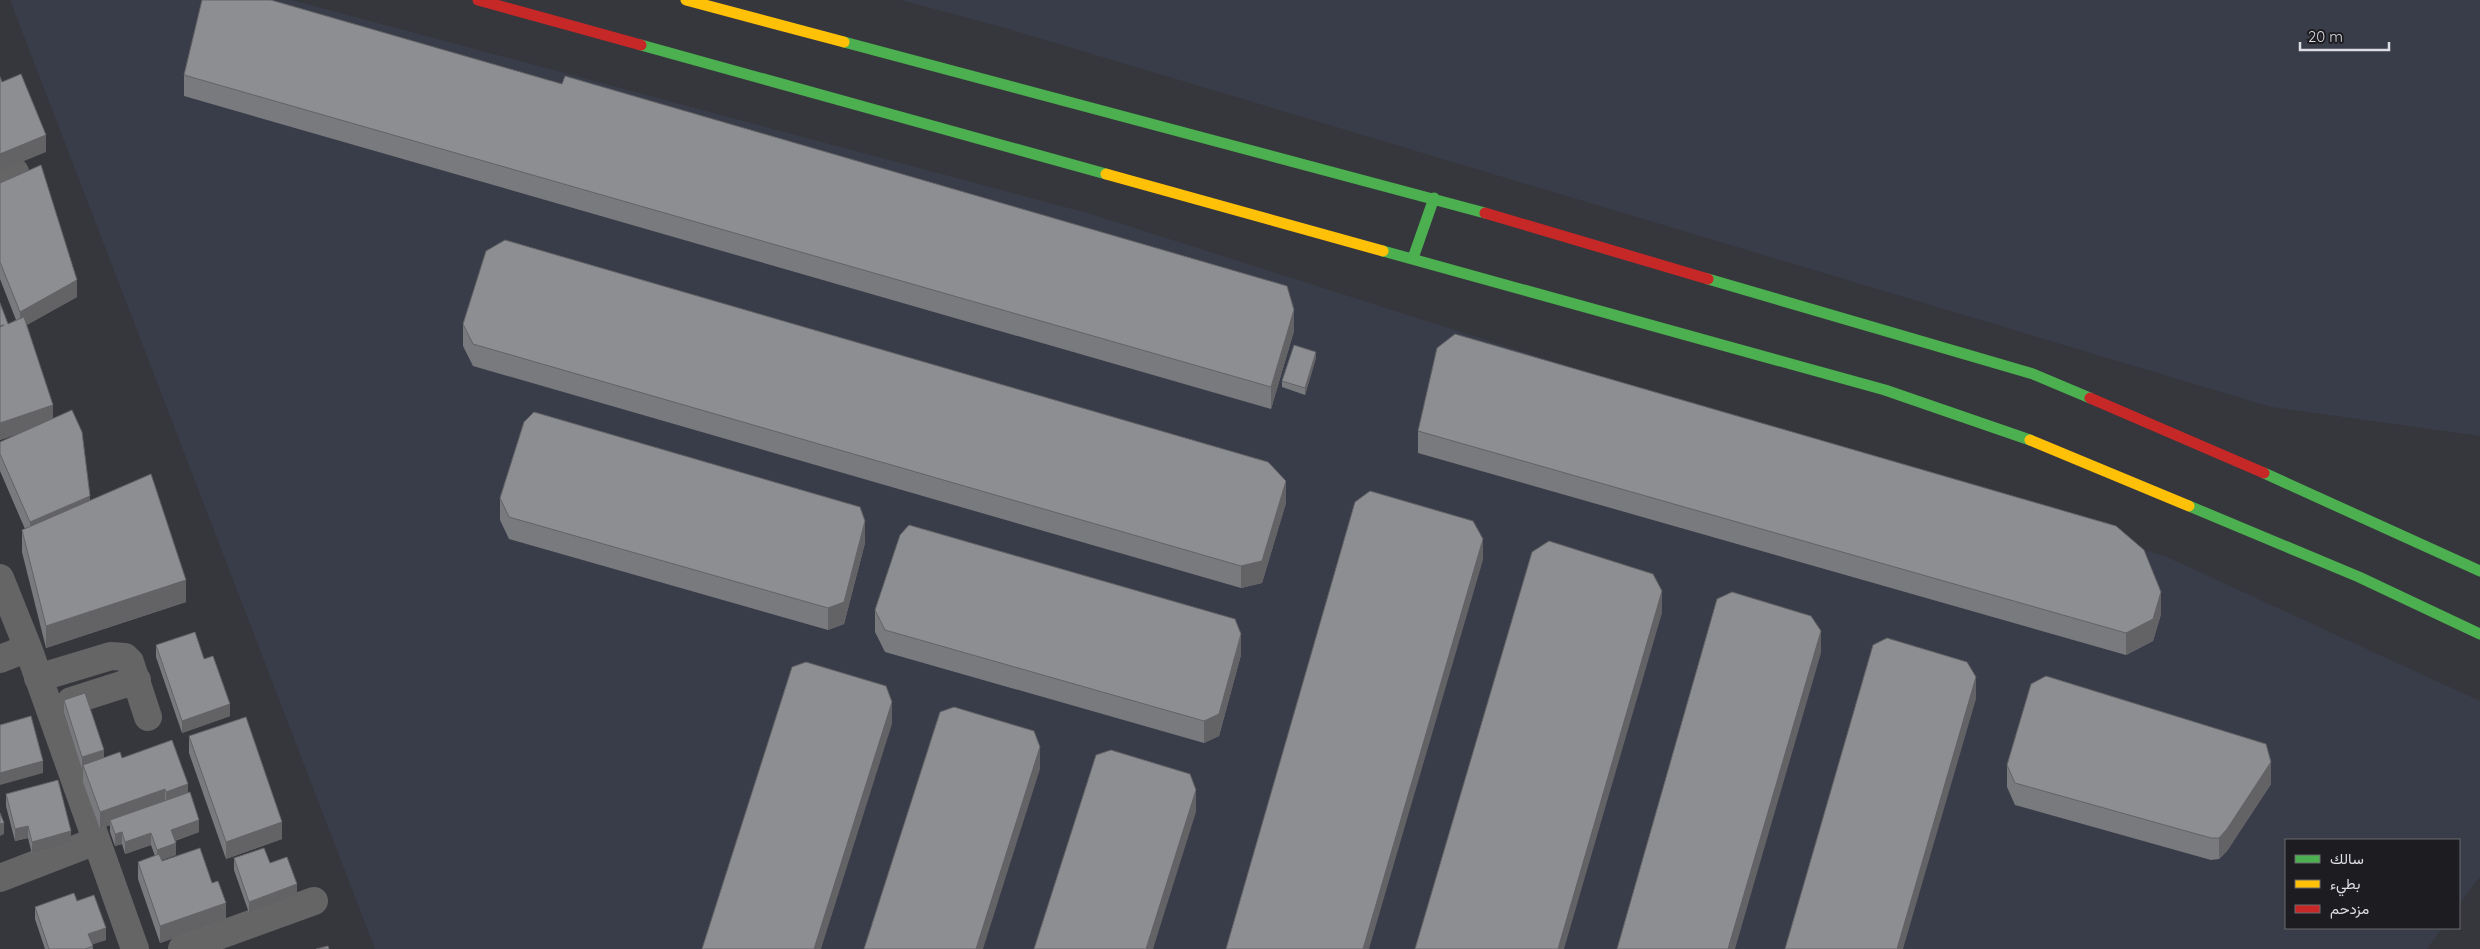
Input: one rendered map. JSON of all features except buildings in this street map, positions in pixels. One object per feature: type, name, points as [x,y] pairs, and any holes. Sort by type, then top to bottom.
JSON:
[{"type":"street","points":[[478,0],[1886,390],[2052,448],[2232,522],[2359,577],[2480,634]]},
{"type":"street","points":[[686,0],[1434,198],[2033,374],[2234,459],[2480,571]]},
{"type":"street","points":[[1413,258],[1434,198]]},
{"type":"street","points":[[0,578],[28,648],[135,949]]},
{"type":"street","points":[[0,659],[28,648]]},
{"type":"street","points":[[38,678],[118,655],[130,662],[148,716]]},
{"type":"street","points":[[71,701],[137,680]]},
{"type":"street","points":[[0,878],[96,841]]},
{"type":"street","points":[[182,949],[225,942],[314,901]]},
{"type":"shaded area","points":[[10,0],[292,0],[1091,214],[2167,557],[2480,701],[2480,876],[2460,904],[2460,839],[2285,839],[2285,929],[2441,929],[2427,949],[375,949]]},
{"type":"shaded area","points":[[900,0],[2480,0],[2480,436],[2271,407],[1002,27]]},
{"type":"traffic: fast","points":[[844,42],[1485,213]]},
{"type":"traffic: fast","points":[[641,45],[1106,174]]},
{"type":"traffic: fast","points":[[1413,258],[1434,198]]},
{"type":"traffic: fast","points":[[1383,251],[1885,390],[2030,440]]},
{"type":"traffic: fast","points":[[1708,279],[2033,374],[2090,398]]},
{"type":"traffic: fast","points":[[2264,473],[2480,571]]},
{"type":"traffic: fast","points":[[2189,506],[2359,577],[2480,634]]},
{"type":"traffic: slow","points":[[686,0],[844,42]]},
{"type":"traffic: slow","points":[[1106,174],[1383,251]]},
{"type":"traffic: slow","points":[[2030,440],[2189,506]]},
{"type":"traffic: jam","points":[[478,0],[641,45]]},
{"type":"traffic: jam","points":[[1485,213],[1708,279]]},
{"type":"traffic: jam","points":[[2090,398],[2264,473]]}]
